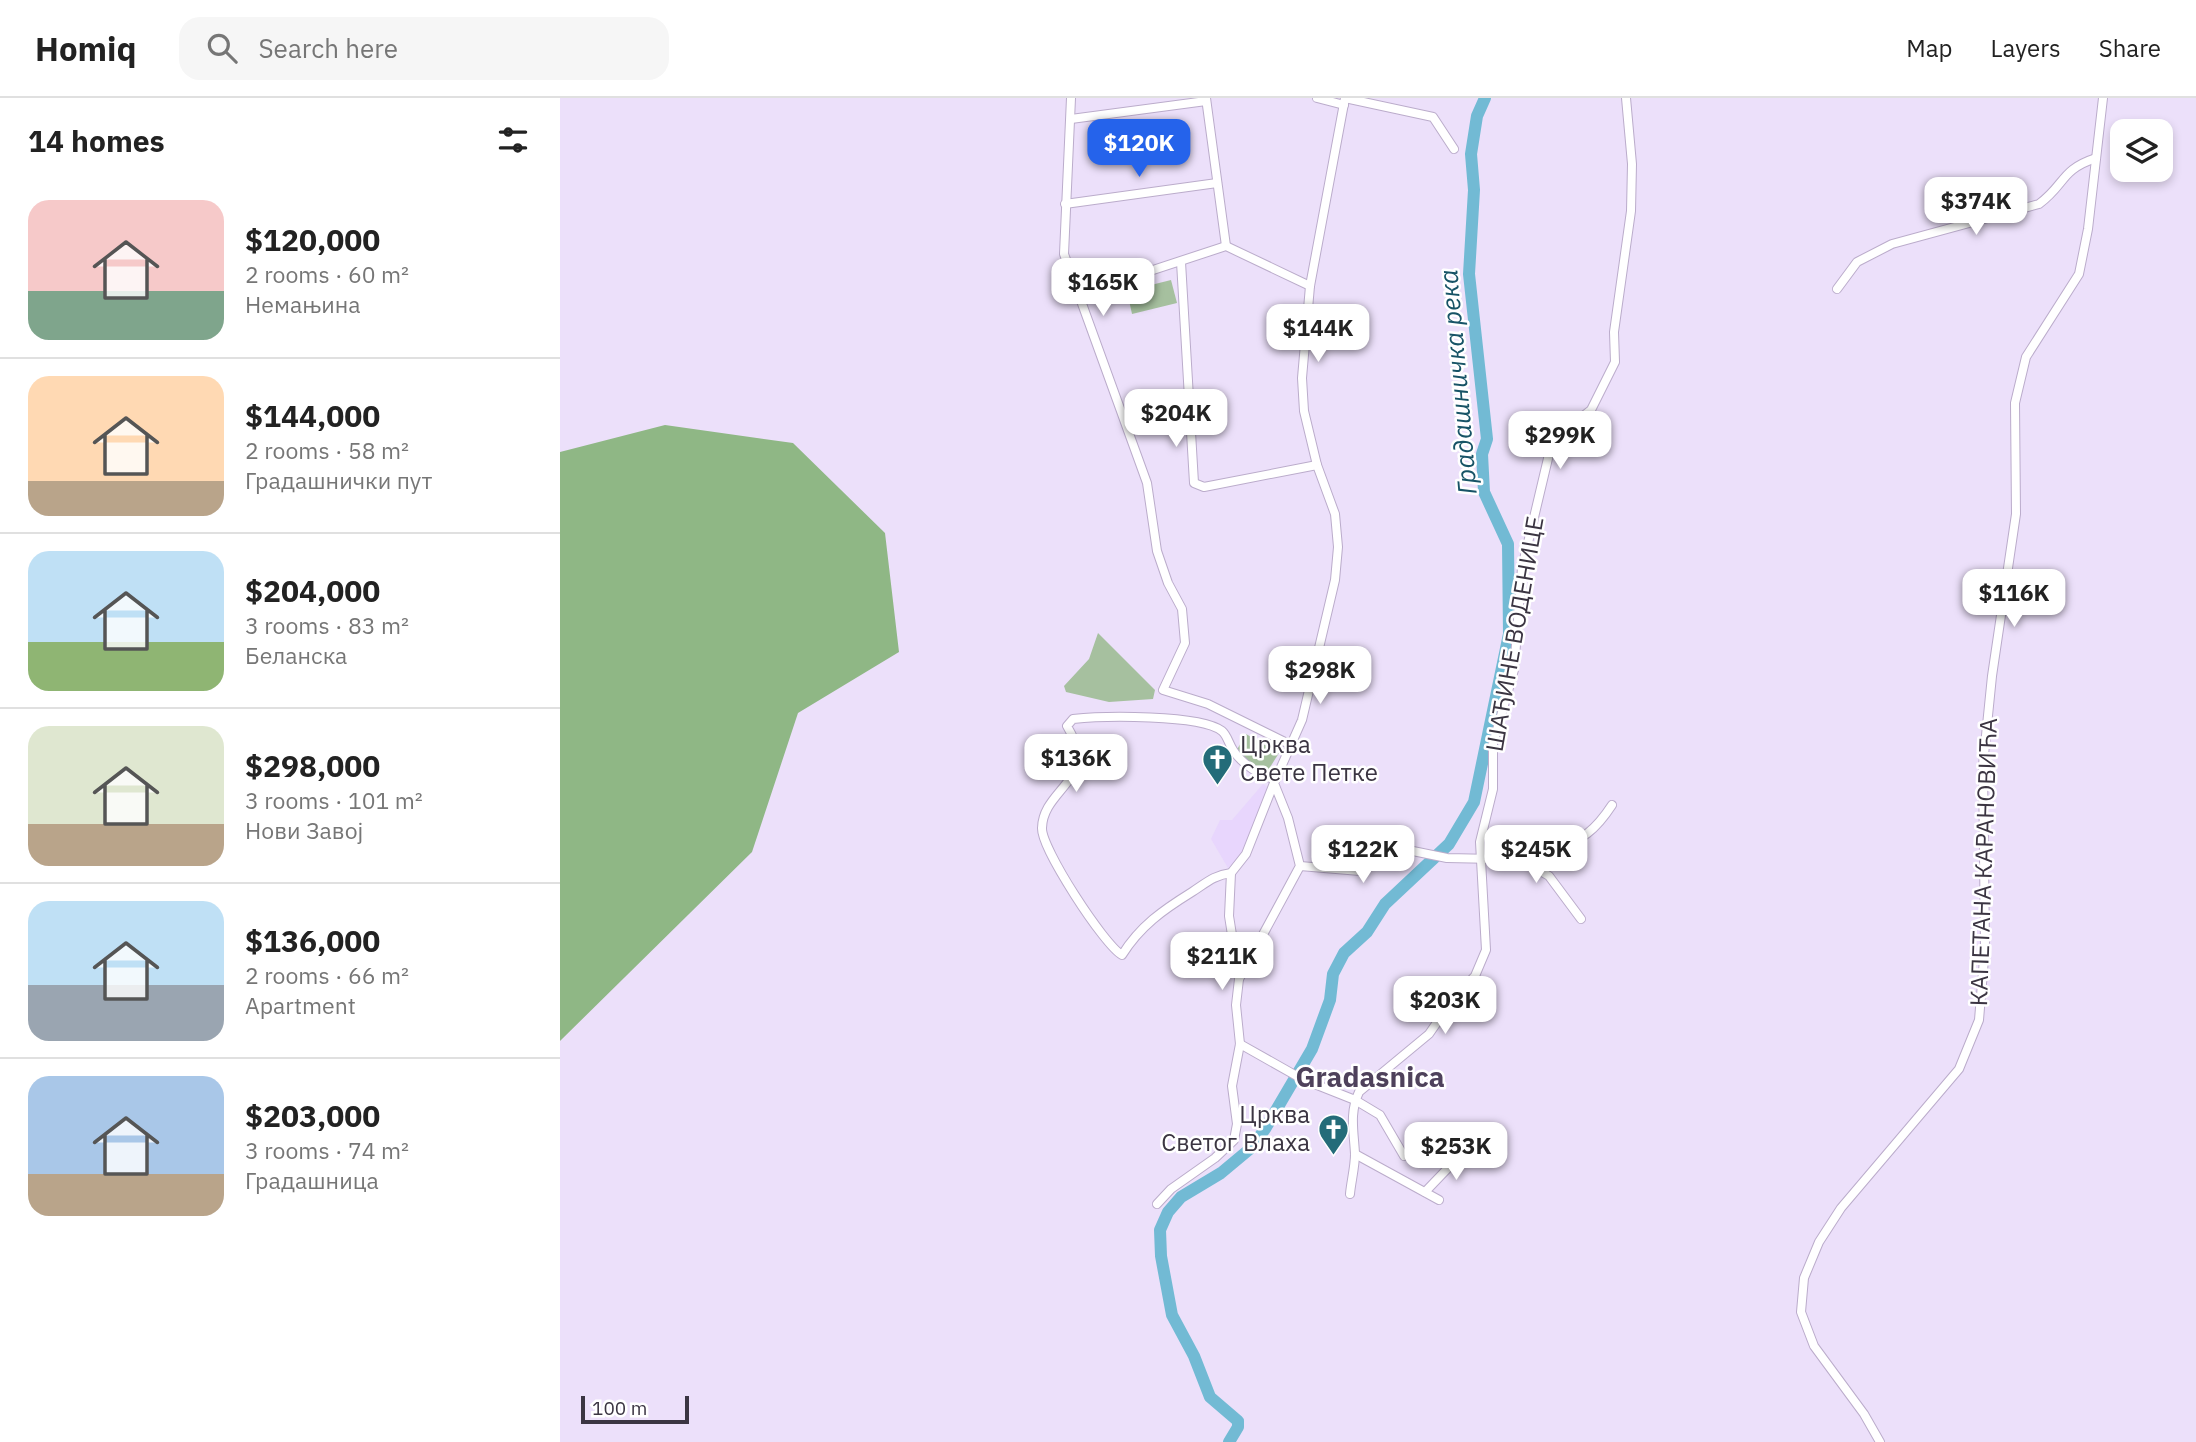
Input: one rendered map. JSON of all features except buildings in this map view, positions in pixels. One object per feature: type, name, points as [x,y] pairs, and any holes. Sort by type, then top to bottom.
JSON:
[{"type":"street","points":[[1071,98],[1064,254],[1077,295],[1104,358],[1147,483],[1157,551],[1168,583],[1182,609],[1185,628],[1185,643],[1180,658],[1163,690],[1208,704],[1292,745]]},
{"type":"street","points":[[1317,98],[1345,100],[1433,117],[1454,149]]},
{"type":"street","name":"ШАЂИНЕ ВОДЕНИЦЕ","points":[[1355,1100],[1365,1084],[1418,1045],[1483,963],[1487,937],[1480,842],[1493,789],[1493,744],[1514,670],[1522,568],[1550,450],[1568,428],[1591,410],[1615,362],[1614,332],[1631,211],[1632,164],[1626,98]]},
{"type":"street","name":"КАПЕТАНА КАРАНОВИЋА","points":[[1880,1442],[1864,1413],[1814,1346],[1801,1312],[1804,1278],[1819,1242],[1860,1184],[1959,1069],[1979,1020],[1985,947],[1983,765],[1992,676],[2016,514],[2015,404],[2025,357],[2079,274],[2088,229],[2103,98]]},
{"type":"street","points":[[1071,119],[1206,99],[1226,246]]},
{"type":"street","points":[[1157,1203],[1234,1140],[1237,1124],[1232,1080],[1240,1044],[1236,1005],[1239,979],[1229,916],[1231,873],[1246,854],[1302,720],[1335,580],[1335,514],[1317,465],[1302,390],[1310,286],[1345,100]]},
{"type":"street","points":[[1837,289],[1851,268],[1868,256],[1917,235],[2039,204],[2053,194],[2069,169],[2096,158]]},
{"type":"street","points":[[1065,204],[1217,183]]},
{"type":"street","points":[[1077,295],[1226,246],[1310,286]]},
{"type":"street","points":[[1181,262],[1194,483],[1202,487],[1317,465]]},
{"type":"street","points":[[1231,873],[1216,875],[1171,903],[1136,932],[1122,955],[1102,939],[1044,844],[1043,820],[1072,776],[1078,760],[1077,746],[1068,722],[1099,716],[1168,718],[1209,725],[1223,732],[1234,752],[1250,766],[1275,781],[1300,866],[1239,979]]},
{"type":"street","points":[[1530,865],[1545,853],[1573,844],[1592,832],[1612,805]]},
{"type":"street","points":[[1300,866],[1360,871],[1408,850],[1426,851],[1447,858],[1495,859],[1513,866],[1530,865],[1549,876],[1581,919]]},
{"type":"street","points":[[1240,1044],[1302,1079],[1355,1100],[1380,1115],[1404,1156]]},
{"type":"street","points":[[1350,1194],[1355,1154],[1350,1135],[1355,1100]]},
{"type":"street","points":[[1425,1192],[1448,1168],[1451,1151]]},
{"type":"street","points":[[1355,1154],[1439,1200]]},
{"type":"shaded area","points":[[1263,784],[1270,789],[1246,850],[1228,868],[1211,839],[1220,820],[1232,820]]},
{"type":"green space","points":[[1171,280],[1177,303],[1132,314],[1127,291]]},
{"type":"green space","points":[[665,425],[793,443],[885,533],[899,652],[798,713],[752,852],[560,1041],[560,452]]},
{"type":"green space","points":[[1098,633],[1155,690],[1153,699],[1109,702],[1066,692],[1064,686],[1089,659]]},
{"type":"green space","points":[[1246,734],[1279,753],[1267,772],[1235,753]]},
{"type":"waterway","name":"Градашничка река","points":[[1229,1442],[1238,1427],[1238,1421],[1210,1397],[1194,1356],[1172,1315],[1161,1256],[1160,1230],[1168,1212],[1181,1197],[1221,1173],[1251,1148],[1265,1129],[1312,1049],[1330,1000],[1333,974],[1344,953],[1367,932],[1385,904],[1449,844],[1474,802],[1509,634],[1508,544],[1484,492],[1482,454],[1487,439],[1469,274],[1474,190],[1471,154],[1477,116],[1485,98]]},
{"type":"place","name":"Црква Свете Петке","points":[[1217,786]]},
{"type":"place","name":"Црква Светог Влаха","points":[[1333,1156]]},
{"type":"district","name":"Gradasnica","points":[[1370,1077]]}]
